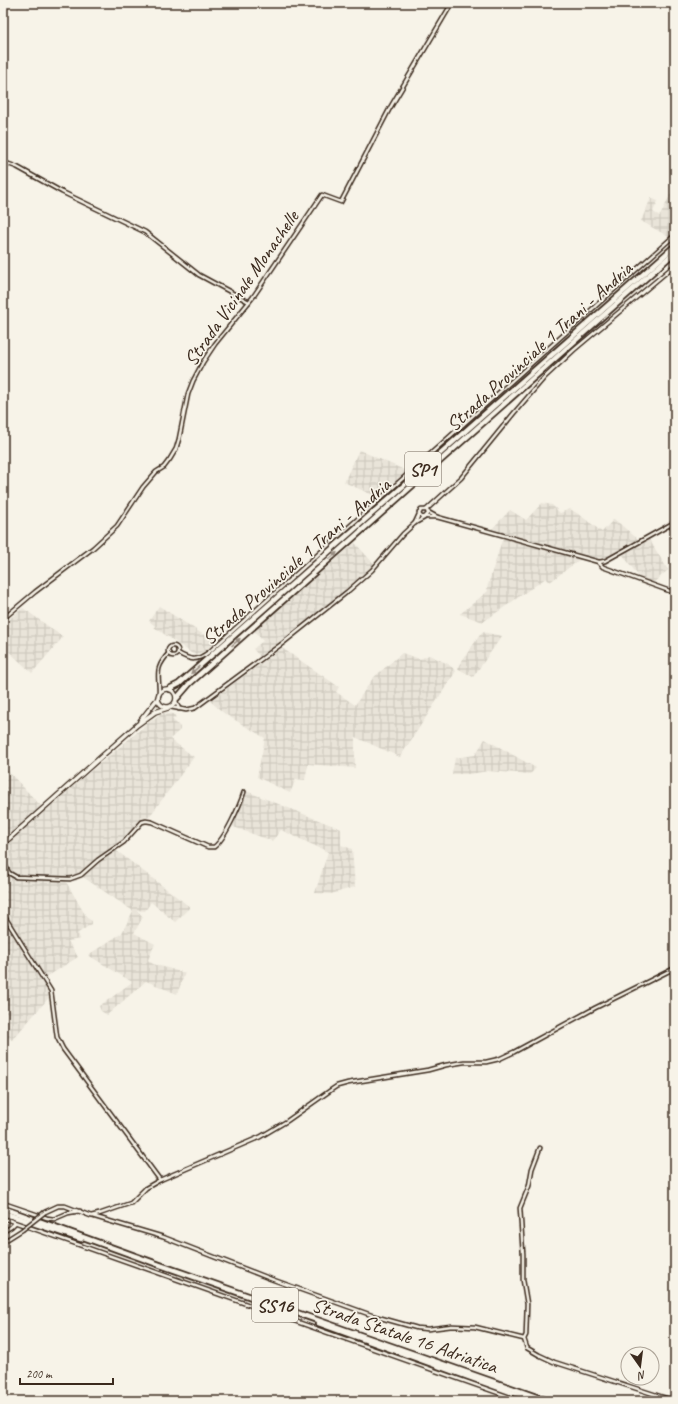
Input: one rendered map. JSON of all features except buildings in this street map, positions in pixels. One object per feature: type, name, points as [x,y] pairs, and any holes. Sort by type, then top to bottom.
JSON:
[{"type":"highway","name":"Strada Provinciale 1 Trani - Andria","points":[[169,689],[179,684],[675,246]]},
{"type":"highway","name":"Strada Provinciale 1 Trani - Andria","points":[[176,699],[196,678],[675,252]]},
{"type":"highway","name":"Strada Statale 16 Adriatica","points":[[3,1208],[160,1265],[548,1401]]},
{"type":"highway","name":"Strada Statale 16 Adriatica","points":[[3,1213],[536,1401]]},
{"type":"main road","name":"Strada Provinciale 1 Trani - Andria","points":[[137,725],[163,690],[169,689]]},
{"type":"main road","points":[[169,689],[174,692],[176,699]]},
{"type":"main road","points":[[158,697],[160,704],[169,707]]},
{"type":"main road","name":"Strada Provinciale 1 Trani - Andria","points":[[3,844],[137,725],[155,712],[169,707],[176,699]]},
{"type":"street","name":"Strada Vicinale Monachelle","points":[[3,619],[93,548],[117,526],[143,487],[156,472],[164,467],[170,460],[180,439],[188,394],[203,362],[215,344],[249,302],[322,195],[341,202],[390,108],[452,3]]},
{"type":"street","points":[[3,162],[17,167],[62,192],[145,232],[200,275],[249,302]]},
{"type":"street","points":[[158,697],[158,668],[160,663],[169,653],[169,648],[173,646],[178,648],[178,653],[186,658],[193,659],[210,652],[675,235]]},
{"type":"street","points":[[169,707],[179,710],[190,710],[202,703],[283,643],[347,592],[372,570],[403,534],[415,523],[425,517],[427,511],[461,478],[545,377],[574,350],[675,264]]},
{"type":"street","points":[[415,523],[419,513],[422,510],[427,511],[437,517],[599,562],[605,561],[675,522]]},
{"type":"street","points":[[419,513],[420,516],[437,517]]},
{"type":"street","points":[[599,562],[603,567],[675,593]]},
{"type":"street","points":[[169,653],[174,656],[178,653]]},
{"type":"street","points":[[176,699],[179,710]]},
{"type":"street","points":[[3,861],[9,873],[16,877],[75,878],[124,842],[142,822],[146,821],[152,822],[208,847],[214,847],[219,843],[238,808],[244,792]]},
{"type":"street","points":[[3,914],[50,991],[57,1037],[63,1049],[160,1180]]},
{"type":"street","points":[[91,1216],[131,1203],[146,1188],[160,1180],[260,1137],[287,1121],[336,1086],[428,1070],[464,1062],[486,1062],[499,1059],[595,1008],[675,968]]},
{"type":"street","points":[[540,1148],[532,1169],[530,1186],[520,1208],[523,1280],[527,1304],[526,1335],[524,1339],[527,1348],[554,1362],[675,1401]]},
{"type":"street","points":[[3,1203],[54,1219],[68,1213],[80,1211]]},
{"type":"street","points":[[3,1242],[22,1230],[45,1212],[58,1206],[65,1206],[91,1216],[163,1237],[271,1279],[374,1316],[417,1328],[428,1329],[452,1326],[475,1328],[524,1339]]},
{"type":"street","points":[[3,1218],[132,1262],[521,1401]]},
{"type":"street","points":[[3,1232],[16,1223]]},
{"type":"shaded area","points":[[675,185],[675,229],[669,237],[641,221],[651,198],[658,201],[653,212],[660,216]]},
{"type":"shaded area","points":[[359,450],[409,472],[379,498],[344,482]]},
{"type":"shaded area","points":[[542,503],[552,505],[560,513],[570,509],[602,532],[614,519],[641,543],[649,539],[668,570],[652,584],[642,581],[620,551],[602,560],[583,557],[550,582],[546,578],[483,622],[460,614],[488,591],[487,588],[504,534],[491,530],[510,510],[526,520]]},
{"type":"shaded area","points":[[355,543],[375,565],[359,580],[260,657],[253,649],[263,641],[254,631]]},
{"type":"shaded area","points":[[159,606],[215,642],[205,651],[194,655],[154,627],[155,626],[149,621]]},
{"type":"shaded area","points":[[23,608],[63,637],[32,673],[3,646],[3,624]]},
{"type":"shaded area","points":[[482,632],[502,636],[473,677],[457,668]]},
{"type":"shaded area","points":[[282,648],[339,687],[336,692],[355,705],[373,678],[402,653],[420,659],[429,655],[448,664],[456,671],[400,757],[355,737],[355,768],[308,764],[305,780],[296,779],[290,793],[257,777],[265,738],[225,714],[210,701]]},
{"type":"shaded area","points":[[162,713],[174,714],[176,718],[172,719],[180,727],[180,730],[170,739],[194,757],[149,817],[145,818],[125,839],[113,848],[190,907],[175,922],[151,902],[145,911],[137,910],[143,917],[134,933],[155,944],[148,960],[153,964],[185,973],[177,994],[146,981],[107,1015],[101,1011],[99,1006],[132,982],[88,955],[122,933],[133,911],[83,877],[75,881],[65,880],[87,918],[92,921],[92,924],[78,933],[80,939],[68,941],[78,957],[45,978],[53,993],[12,1040],[3,1035],[3,766],[45,810],[148,723]]},
{"type":"shaded area","points":[[485,739],[536,768],[530,774],[488,771],[470,774],[452,774],[455,758],[475,755]]},
{"type":"shaded area","points":[[246,791],[341,829],[341,845],[352,849],[355,887],[331,894],[315,893],[328,852],[281,830],[272,841],[231,826],[239,811]]}]
